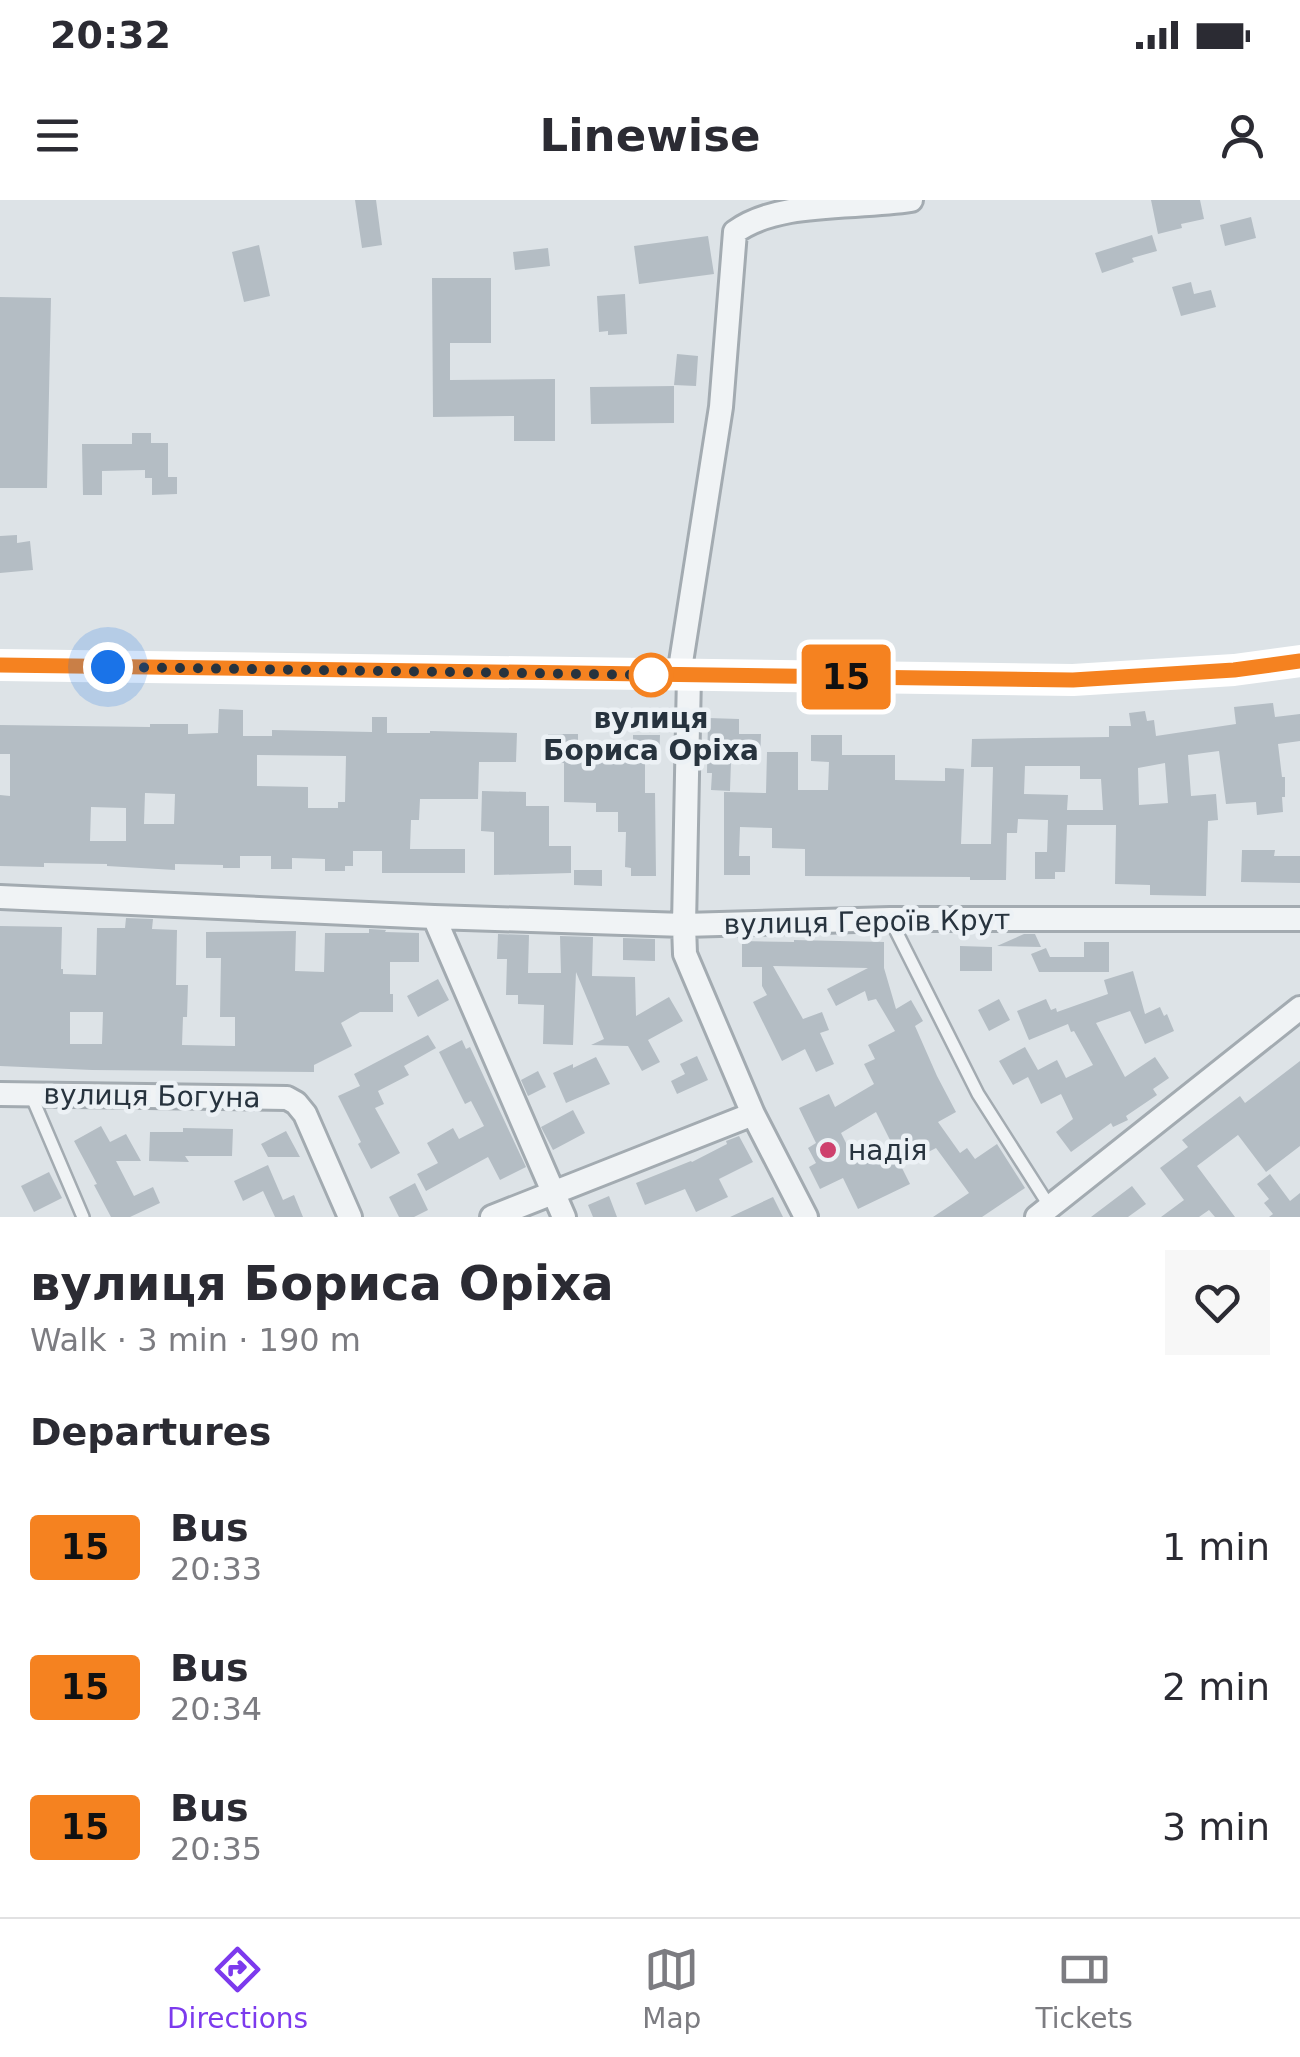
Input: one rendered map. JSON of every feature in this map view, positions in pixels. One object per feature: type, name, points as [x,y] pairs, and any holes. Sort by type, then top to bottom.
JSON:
[{"type":"street","points":[[806,1217],[753,1114],[685,954],[684,676],[721,407],[735,232],[748,219],[796,204],[911,200]]},
{"type":"street","points":[[0,665],[1073,680],[1234,670],[1300,661]]},
{"type":"street","name":"вулиця Героїв Крут","points":[[0,897],[684,926],[890,918],[1300,918]]},
{"type":"street","points":[[434,918],[564,1217]]},
{"type":"street","points":[[1044,1212],[1300,1008]]},
{"type":"street","name":"вулиця Богуна","points":[[0,1094],[287,1098],[305,1114],[350,1217]]},
{"type":"street","points":[[492,1217],[753,1114]]},
{"type":"lane","points":[[890,918],[978,1094],[1044,1212]]},
{"type":"lane","points":[[31,1095],[83,1217]]},
{"type":"building","points":[[355,200],[376,200],[382,245],[362,248]]},
{"type":"building","points":[[1151,200],[1200,200],[1204,219],[1158,234]]},
{"type":"building","points":[[1251,217],[1256,238],[1225,246],[1220,225]]},
{"type":"building","points":[[1152,235],[1157,251],[1102,273],[1095,253]]},
{"type":"building","points":[[708,236],[714,274],[639,284],[634,246]]},
{"type":"building","points":[[259,245],[270,296],[244,302],[232,252]]},
{"type":"building","points":[[548,248],[550,266],[515,270],[513,252]]},
{"type":"building","points":[[432,278],[491,278],[491,343],[450,343],[450,380],[555,379],[555,441],[514,441],[514,416],[433,417]]},
{"type":"building","points":[[1191,282],[1194,294],[1211,290],[1216,307],[1181,316],[1172,287]]},
{"type":"building","points":[[625,294],[627,334],[599,332],[597,296]]},
{"type":"building","points":[[0,297],[51,298],[47,488],[0,488]]},
{"type":"building","points":[[677,354],[698,356],[696,386],[674,385]]},
{"type":"building","points":[[674,386],[674,423],[591,424],[590,387]]},
{"type":"building","points":[[132,433],[151,433],[151,443],[168,443],[168,477],[177,477],[177,494],[152,495],[152,478],[145,478],[145,470],[102,471],[102,495],[83,495],[82,444],[132,444]]},
{"type":"building","points":[[17,535],[17,543],[30,541],[33,570],[0,573],[0,536]]},
{"type":"building","points":[[1273,703],[1275,717],[1300,714],[1300,741],[1278,744],[1285,777],[1283,812],[1257,815],[1256,802],[1226,804],[1219,751],[1188,755],[1191,796],[1216,794],[1218,820],[1208,821],[1206,896],[1150,895],[1150,885],[1115,884],[1116,825],[1067,825],[1065,872],[1055,872],[1055,879],[1035,879],[1035,852],[1047,852],[1048,820],[1018,819],[1017,833],[1007,833],[1006,880],[805,876],[805,849],[772,848],[772,828],[740,827],[739,856],[750,856],[750,875],[724,875],[724,792],[766,793],[767,752],[798,752],[798,790],[828,790],[829,762],[811,761],[811,735],[842,735],[842,755],[895,755],[895,780],[945,781],[945,768],[964,769],[961,844],[991,844],[993,767],[971,767],[972,739],[1109,737],[1109,726],[1131,726],[1129,713],[1145,711],[1147,721],[1154,720],[1156,736],[1236,724],[1234,707]],"holes":[[[1165,763],[1168,803],[1139,805],[1138,768]],[[1025,766],[1080,766],[1080,779],[1101,779],[1103,810],[1067,810],[1068,795],[1024,794]]]},
{"type":"building","points":[[219,709],[243,710],[243,736],[272,736],[272,730],[372,732],[372,717],[387,717],[387,733],[517,733],[516,762],[479,762],[478,799],[420,799],[419,820],[411,820],[410,849],[465,849],[465,873],[382,873],[382,851],[353,851],[353,866],[345,866],[345,871],[325,871],[325,859],[292,858],[292,869],[271,869],[271,856],[240,856],[240,868],[175,864],[175,870],[107,864],[0,866],[0,795],[10,796],[10,754],[0,754],[0,725],[188,724],[188,734],[218,733]],"holes":[[[257,755],[346,756],[345,802],[338,802],[338,808],[308,808],[308,787],[257,786]],[[145,793],[175,794],[174,824],[144,824]],[[91,807],[126,808],[126,841],[90,841]]]},
{"type":"building","points":[[708,718],[739,719],[739,734],[761,734],[760,761],[731,761],[730,791],[711,790],[712,773],[707,773]]},
{"type":"building","points":[[548,734],[578,734],[578,759],[633,760],[633,735],[660,735],[659,762],[645,761],[645,793],[655,793],[656,876],[631,876],[631,868],[625,867],[626,832],[618,832],[618,812],[596,812],[596,803],[564,802],[564,763],[547,763]]},
{"type":"building","points":[[482,791],[526,792],[526,806],[549,806],[549,846],[571,846],[571,873],[494,875],[494,832],[481,831]]},
{"type":"building","points":[[1242,850],[1275,850],[1274,856],[1300,856],[1300,883],[1241,882]]},
{"type":"building","points":[[574,870],[602,870],[602,886],[574,885]]},
{"type":"building","points":[[126,918],[153,919],[152,929],[177,930],[176,985],[188,985],[182,1045],[235,1046],[235,1017],[220,1017],[221,958],[206,958],[206,932],[296,931],[295,971],[324,972],[325,933],[369,933],[369,929],[419,933],[419,962],[390,962],[393,1012],[360,1012],[341,1023],[352,1046],[314,1065],[314,1072],[0,1066],[0,926],[62,927],[63,974],[96,975],[97,928],[125,928]],"holes":[[[70,1012],[103,1012],[102,1044],[70,1044]]]},
{"type":"building","points":[[498,934],[529,935],[528,973],[561,973],[560,936],[593,937],[592,976],[635,977],[636,1016],[669,997],[683,1021],[648,1040],[660,1062],[642,1071],[628,1046],[591,1045],[604,1039],[576,972],[573,1045],[543,1044],[544,1005],[518,1004],[518,995],[506,995],[507,959],[497,959]]},
{"type":"building","points":[[1024,934],[1035,934],[1041,947],[997,946]]},
{"type":"building","points":[[623,938],[655,939],[655,961],[623,960]]},
{"type":"building","points":[[742,941],[884,942],[884,968],[896,1009],[911,1000],[923,1021],[915,1026],[956,1112],[938,1122],[960,1153],[967,1148],[975,1159],[997,1144],[1025,1188],[982,1217],[933,1217],[969,1193],[936,1148],[901,1166],[910,1184],[858,1209],[843,1178],[820,1189],[809,1167],[816,1163],[808,1148],[816,1143],[799,1108],[829,1094],[835,1107],[874,1084],[864,1064],[875,1059],[868,1045],[895,1031],[876,999],[868,1001],[865,991],[836,1006],[827,989],[868,968],[773,966],[803,1019],[822,1012],[829,1030],[820,1033],[834,1064],[816,1072],[805,1049],[782,1061],[753,1002],[767,995],[762,986],[762,967],[742,967]],"holes":[[[876,1112],[892,1144],[855,1161],[841,1133]]]},
{"type":"building","points":[[1084,942],[1109,942],[1109,972],[1039,972],[1031,954],[1046,948],[1050,957],[1084,957]]},
{"type":"building","points":[[960,946],[992,947],[992,971],[960,971]]},
{"type":"building","points":[[1133,971],[1145,1014],[1160,1007],[1174,1031],[1145,1044],[1130,1011],[1096,1023],[1125,1077],[1155,1057],[1169,1078],[1153,1089],[1157,1095],[1126,1116],[1128,1120],[1113,1127],[1111,1123],[1071,1152],[1056,1132],[1073,1119],[1061,1094],[1041,1104],[1028,1077],[1013,1085],[999,1061],[1025,1047],[1038,1070],[1057,1060],[1066,1078],[1093,1065],[1068,1024],[1029,1040],[1017,1011],[1046,999],[1051,1010],[1056,1008],[1057,1012],[1108,994],[1104,980]]},
{"type":"building","points":[[438,979],[449,1000],[418,1017],[407,996]]},
{"type":"building","points":[[999,999],[1010,1020],[989,1031],[978,1010]]},
{"type":"building","points":[[428,1035],[436,1048],[404,1066],[409,1075],[378,1091],[384,1104],[375,1108],[400,1153],[371,1169],[338,1096],[360,1086],[354,1074]]},
{"type":"building","points":[[462,1040],[466,1049],[470,1047],[526,1167],[500,1180],[488,1157],[426,1191],[417,1174],[438,1163],[427,1143],[453,1128],[459,1139],[484,1126],[471,1101],[465,1104],[439,1052]]},
{"type":"building","points":[[697,1056],[708,1080],[677,1094],[671,1081],[685,1074],[680,1064]]},
{"type":"building","points":[[596,1057],[610,1084],[566,1103],[553,1073]]},
{"type":"building","points":[[1300,1061],[1300,1146],[1266,1172],[1238,1135],[1197,1166],[1235,1217],[1215,1217],[1209,1210],[1199,1217],[1161,1217],[1184,1200],[1160,1168],[1188,1147],[1182,1140],[1240,1096],[1245,1103]]},
{"type":"building","points":[[538,1071],[546,1087],[528,1096],[521,1080]]},
{"type":"building","points":[[573,1110],[585,1133],[553,1150],[541,1127]]},
{"type":"building","points":[[101,1126],[110,1142],[126,1134],[141,1161],[116,1161],[134,1196],[153,1187],[160,1203],[130,1217],[111,1217],[74,1141]]},
{"type":"building","points":[[183,1128],[233,1129],[232,1156],[185,1156],[189,1162],[149,1161],[150,1132],[183,1132]]},
{"type":"building","points":[[286,1131],[300,1157],[268,1157],[261,1144]]},
{"type":"building","points":[[739,1136],[753,1162],[719,1179],[728,1197],[696,1212],[685,1189],[645,1205],[636,1183],[692,1162]]},
{"type":"building","points":[[268,1165],[283,1200],[294,1195],[303,1217],[275,1217],[263,1191],[243,1201],[234,1181]]},
{"type":"building","points":[[49,1172],[62,1198],[34,1212],[21,1186]]},
{"type":"building","points":[[1270,1174],[1290,1201],[1300,1193],[1300,1217],[1269,1217],[1273,1214],[1264,1203],[1269,1199],[1257,1184]]},
{"type":"building","points":[[415,1183],[428,1210],[414,1217],[399,1217],[389,1197]]},
{"type":"building","points":[[1132,1186],[1146,1204],[1128,1217],[1091,1217]]},
{"type":"building","points":[[609,1196],[617,1217],[593,1217],[588,1205]]},
{"type":"building","points":[[773,1197],[783,1217],[730,1217]]},
{"type":"bus line","name":"15","points":[[0,665],[1073,680],[1234,670],[1300,661]]},
{"type":"place","name":"вулиця Бориса Оріха","points":[[651,675]]},
{"type":"place","name":"надія","points":[[828,1150]]},
{"type":"route","points":[[108,667],[651,675]]}]
